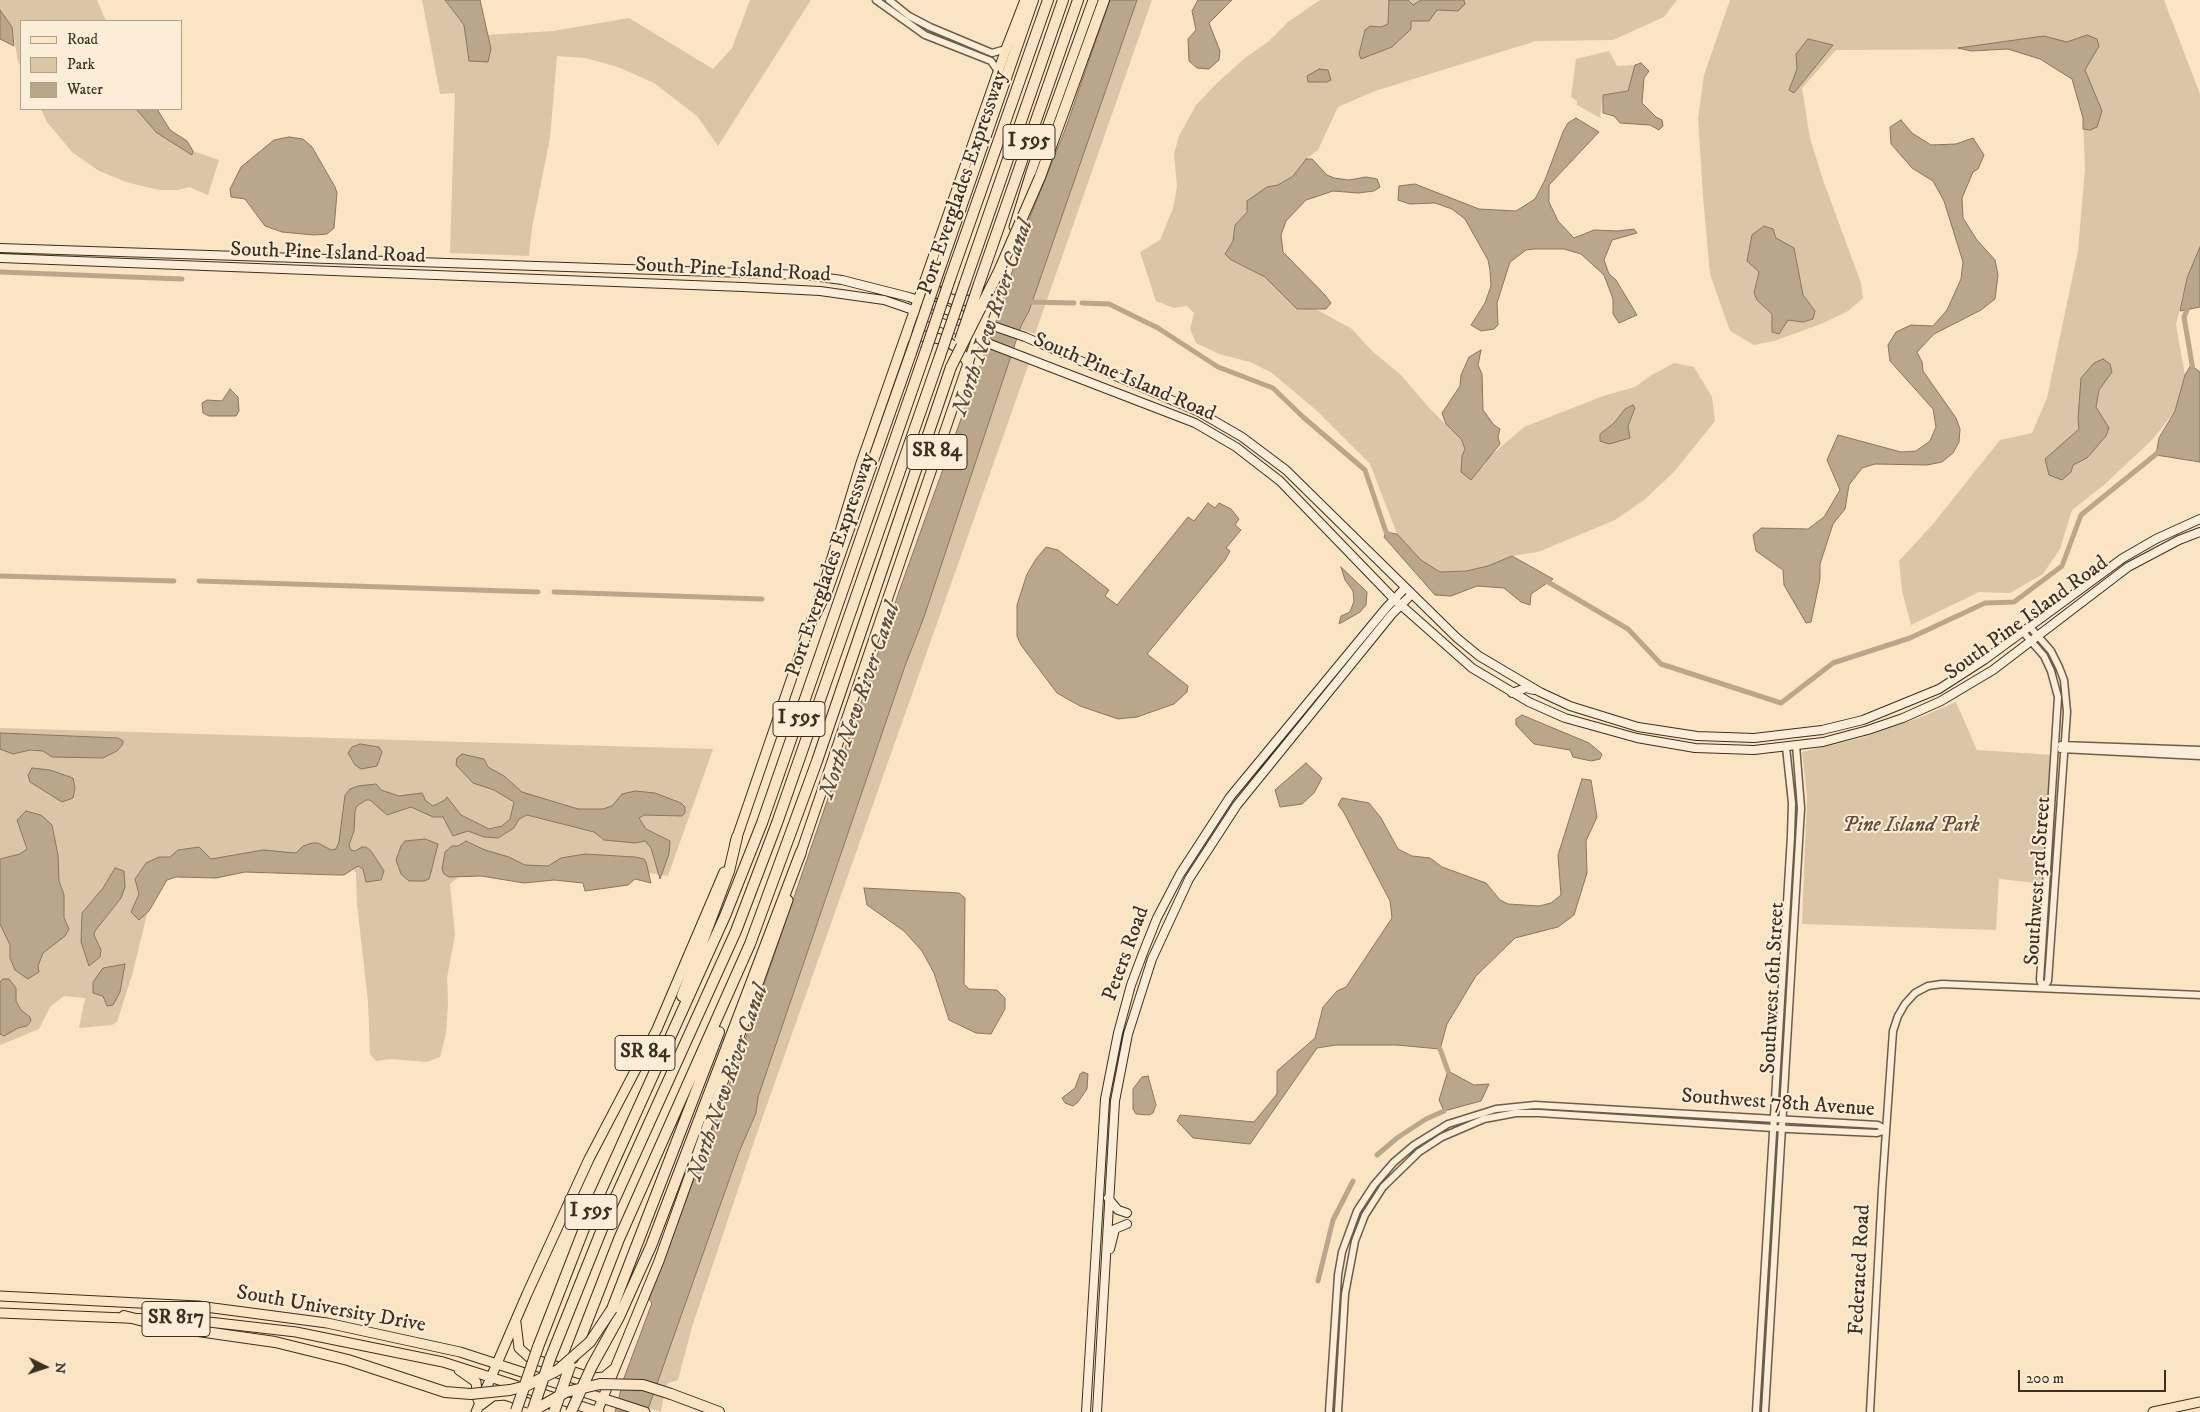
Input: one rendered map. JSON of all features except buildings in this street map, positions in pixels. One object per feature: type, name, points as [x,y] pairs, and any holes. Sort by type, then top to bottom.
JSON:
[{"type":"highway","points":[[810,625],[828,591],[906,349],[941,265],[1032,0]]},
{"type":"highway","name":"Port Everglades Expressway","points":[[515,1411],[585,1226],[725,916],[762,824],[1048,0]]},
{"type":"highway","points":[[532,1411],[550,1359],[608,1214],[740,922],[780,814],[1063,0]]},
{"type":"highway","name":"I 595","points":[[554,1412],[619,1239],[750,944],[816,761],[1078,0]]},
{"type":"highway","points":[[951,367],[995,279],[1040,177],[1104,0]]},
{"type":"highway","points":[[651,1079],[706,936],[729,871],[737,837]]},
{"type":"highway","points":[[571,1412],[592,1366],[634,1286],[651,1246],[801,852]]},
{"type":"highway","points":[[124,1316],[163,1326],[275,1342],[348,1360],[445,1392],[471,1394],[510,1390],[526,1386],[558,1370],[590,1342],[612,1309],[725,1018],[750,944]]},
{"type":"highway","points":[[532,1411],[566,1392],[600,1384],[643,1385],[719,1412]]},
{"type":"main road","points":[[906,349],[918,300],[998,71],[1025,0]]},
{"type":"main road","name":"SR 84","points":[[598,1412],[618,1365],[703,1142],[792,888],[801,852],[969,365],[987,323],[994,289],[1035,160],[1093,0]]},
{"type":"main road","name":"South Pine Island Road","points":[[0,248],[797,274],[842,280],[918,300],[1025,337],[1169,398],[1242,437],[1286,470],[1310,492],[1412,594],[1479,656],[1540,692],[1570,706],[1638,726],[1698,736],[1754,738],[1822,730],[1863,720],[1924,696],[1963,675],[2123,558],[2156,539],[2200,519]]},
{"type":"main road","name":"South Pine Island Road","points":[[0,258],[820,291],[876,298],[916,311],[981,340],[1019,353],[1195,423],[1236,448],[1280,481],[1397,602],[1472,668],[1512,693],[1565,718],[1637,738],[1695,748],[1725,750],[1786,747],[1823,742],[1868,730],[1928,707],[1967,686],[2032,642],[2128,567],[2180,540],[2200,532]]},
{"type":"main road","points":[[928,272],[935,290],[957,301],[971,300],[994,289]]},
{"type":"main road","points":[[820,291],[830,290],[842,280]]},
{"type":"main road","points":[[906,349],[911,337],[918,336],[944,340],[959,349],[969,365]]},
{"type":"main road","name":"Peters Road","points":[[1097,1412],[1115,1101],[1128,1034],[1141,988],[1174,907],[1212,841],[1237,805],[1397,602],[1406,588]]},
{"type":"main road","name":"Peters Road","points":[[1086,1412],[1105,1099],[1118,1033],[1140,961],[1157,918],[1180,874],[1230,796],[1397,602],[1412,594]]},
{"type":"main road","name":"SR 84","points":[[477,1410],[589,1160],[657,1029],[737,837],[810,625]]},
{"type":"main road","points":[[1512,693],[1526,688],[1540,692]]},
{"type":"main road","points":[[1924,696],[1928,707]]},
{"type":"main road","points":[[1108,1198],[1118,1210],[1128,1213]]},
{"type":"main road","points":[[1104,1267],[1109,1259],[1111,1236],[1114,1229],[1127,1224]]},
{"type":"main road","name":"South University Drive","points":[[0,1296],[198,1306],[295,1318],[378,1333],[450,1349],[604,1397],[645,1412]]},
{"type":"main road","name":"South University Drive","points":[[0,1312],[124,1316],[200,1321],[266,1328],[345,1341],[444,1362],[598,1412]]},
{"type":"main road","points":[[516,1320],[519,1348],[530,1358],[598,1379],[609,1374],[618,1365]]},
{"type":"main road","points":[[444,1362],[474,1380],[478,1388],[477,1410]]},
{"type":"main road","points":[[477,1410],[493,1396],[505,1395],[554,1412]]},
{"type":"main road","points":[[2153,1412],[2200,1402]]},
{"type":"main road","points":[[2178,1412],[2200,1407]]},
{"type":"street","points":[[876,0],[925,35],[991,61],[998,71]]},
{"type":"street","points":[[889,0],[909,16],[930,27],[992,53],[1006,49]]},
{"type":"street","name":"Southwest 3rd Street","points":[[2030,627],[2051,652],[2064,680],[2067,712],[2048,981],[2043,988]]},
{"type":"street","name":"Southwest 3rd Street","points":[[2023,632],[2044,656],[2055,683],[2058,712],[2040,980],[2043,988]]},
{"type":"street","name":"Southwest 6th Street","points":[[1765,1412],[1801,808],[1796,745]]},
{"type":"street","name":"Southwest 6th Street","points":[[1756,1412],[1791,836],[1792,796],[1786,747]]},
{"type":"street","points":[[2055,747],[2200,750]]},
{"type":"street","points":[[2064,747],[2200,756]]},
{"type":"street","points":[[2043,926],[2052,930]]},
{"type":"street","name":"Federated Road","points":[[1870,1412],[1893,1031],[1898,1016],[1915,993],[1928,986],[1942,984],[2200,995]]},
{"type":"street","name":"Southwest 78th Avenue","points":[[1329,1412],[1338,1276],[1342,1252],[1357,1211],[1374,1185],[1414,1145],[1448,1124],[1496,1109],[1535,1105],[1878,1126],[1886,1130]]},
{"type":"street","points":[[1539,1113],[1555,1106]]},
{"type":"street","points":[[1550,1114],[1564,1107]]},
{"type":"street","name":"Southwest 78th Avenue","points":[[1338,1412],[1345,1294],[1351,1254],[1365,1215],[1383,1187],[1419,1152],[1442,1136],[1484,1119],[1516,1113],[1877,1134],[1886,1130]]},
{"type":"green space","points":[[0,0],[97,0],[106,20],[20,20],[20,66],[12,27],[0,10]]},
{"type":"green space","points":[[422,0],[445,0],[464,25],[491,49],[487,35],[553,31],[629,18],[713,69],[732,48],[750,0],[811,0],[718,146],[697,116],[654,83],[618,67],[585,58],[557,56],[550,138],[532,228],[529,256],[450,253],[455,93],[440,94]]},
{"type":"green space","points":[[1137,0],[1152,0],[1035,334],[1020,329],[1029,311]]},
{"type":"green space","points":[[1320,0],[1677,0],[1664,17],[1613,40],[1536,41],[1375,91],[1338,107],[1318,150],[1306,159],[1293,176],[1278,185],[1267,187],[1235,225],[1234,241],[1230,248],[1231,261],[1265,277],[1297,309],[1316,309],[1352,329],[1372,351],[1401,375],[1431,410],[1461,439],[1465,449],[1462,456],[1483,467],[1488,458],[1524,427],[1603,396],[1635,387],[1650,376],[1674,363],[1694,367],[1712,397],[1715,421],[1674,472],[1644,500],[1615,520],[1538,552],[1512,556],[1488,566],[1466,571],[1440,572],[1421,560],[1397,534],[1370,464],[1316,410],[1272,373],[1250,362],[1219,354],[1196,343],[1190,329],[1194,313],[1187,306],[1174,308],[1156,301],[1140,252],[1160,240],[1173,208],[1177,187],[1174,154],[1179,136],[1196,105],[1218,82],[1245,58],[1269,41],[1288,22]]},
{"type":"green space","points":[[1730,0],[2164,0],[2200,94],[2200,247],[2187,278],[2176,325],[2185,375],[2175,411],[2153,439],[2104,485],[2072,510],[2060,549],[2043,574],[2010,593],[1979,592],[1911,625],[1902,591],[1899,561],[1933,524],[2000,440],[2032,433],[2047,398],[2078,251],[2085,169],[2083,118],[2072,79],[2040,59],[2008,49],[1836,50],[1802,88],[1810,138],[1823,180],[1861,283],[1863,298],[1848,311],[1821,324],[1774,341],[1754,345],[1730,331],[1710,274],[1703,197],[1698,118],[1704,75]]},
{"type":"green space","points":[[1609,51],[1617,66],[1635,65],[1628,91],[1603,95],[1600,118],[1577,105],[1577,101],[1571,97],[1576,59]]},
{"type":"green space","points":[[41,110],[158,110],[170,130],[187,141],[193,151],[219,160],[208,195],[189,187],[178,190],[160,190],[129,183],[99,171],[72,152],[47,122]]},
{"type":"green space","points":[[1011,357],[1029,363],[757,1133],[692,1327],[678,1380],[668,1383],[665,1388],[661,1412],[648,1408],[739,1152],[756,1113],[758,1097],[905,666],[924,617]]},
{"type":"green space","name":"Pine Island Park","points":[[1956,702],[1977,750],[2055,755],[2046,884],[1999,879],[1996,930],[1802,924],[1807,796],[1802,752],[1861,738],[1916,719]]},
{"type":"green space","points":[[0,728],[713,749],[668,876],[637,871],[467,870],[450,884],[455,935],[447,978],[446,1033],[440,1057],[427,1062],[390,1059],[376,1061],[370,1054],[368,1002],[357,904],[356,873],[348,861],[158,872],[160,882],[147,914],[133,972],[117,1022],[112,1025],[79,1028],[85,998],[64,996],[50,1007],[39,1029],[0,1045]]},
{"type":"water","points":[[445,0],[480,0],[491,49],[488,62],[469,61],[464,25]]},
{"type":"water","points":[[1110,0],[1137,0],[1029,311],[1021,326],[924,617],[905,666],[758,1097],[756,1113],[739,1152],[647,1412],[615,1412],[624,1378],[652,1303],[649,1299],[735,1069],[901,586],[998,316],[1028,222],[1065,130]]},
{"type":"water","points":[[1198,0],[1232,0],[1209,23],[1220,51],[1219,60],[1209,69],[1197,68],[1189,61],[1188,39],[1196,30],[1192,11]]},
{"type":"water","points":[[1389,0],[1408,0],[1413,5],[1421,0],[1464,0],[1465,4],[1458,11],[1437,10],[1429,21],[1411,21],[1411,29],[1392,47],[1361,59],[1359,54],[1365,30],[1370,26],[1381,27],[1388,24]]},
{"type":"water","points":[[0,10],[12,27],[14,46],[0,39]]},
{"type":"water","points":[[2087,35],[2097,39],[2099,46],[2085,70],[2102,111],[2097,127],[2090,130],[2083,129],[2083,118],[2072,79],[2040,59],[2008,49],[1971,51],[1958,48],[2044,36],[2067,42]]},
{"type":"water","points":[[1808,39],[1833,45],[1794,93],[1789,90],[1797,69],[1796,54]]},
{"type":"water","points":[[1641,63],[1649,71],[1644,78],[1642,103],[1656,117],[1662,120],[1663,126],[1659,130],[1650,125],[1620,123],[1614,116],[1603,113],[1603,95],[1628,91],[1635,65]]},
{"type":"water","points":[[1319,69],[1328,70],[1331,80],[1327,82],[1308,82],[1307,76]]},
{"type":"water","points":[[137,110],[158,110],[170,130],[187,141],[193,151],[192,155],[157,133]]},
{"type":"water","points":[[1576,118],[1599,132],[1549,185],[1549,202],[1558,221],[1574,238],[1594,230],[1618,231],[1634,229],[1637,233],[1612,240],[1604,260],[1609,274],[1616,280],[1637,315],[1619,323],[1613,314],[1613,299],[1604,275],[1581,254],[1564,249],[1534,249],[1526,250],[1510,262],[1497,303],[1498,325],[1494,329],[1481,331],[1471,325],[1485,303],[1491,286],[1490,270],[1488,260],[1465,219],[1452,209],[1435,203],[1410,204],[1398,200],[1399,186],[1415,184],[1479,209],[1516,211],[1535,199],[1545,180],[1563,132],[1568,123]]},
{"type":"water","points":[[1901,120],[1912,133],[1931,145],[1956,144],[1973,138],[1984,155],[1978,169],[1973,172],[1962,198],[1963,218],[1977,240],[1995,260],[1998,275],[1995,299],[1981,310],[1934,334],[1917,352],[1922,362],[1923,371],[1956,418],[1960,429],[1959,442],[1953,453],[1942,462],[1927,465],[1875,464],[1862,468],[1849,485],[1845,509],[1833,524],[1820,564],[1820,579],[1811,622],[1806,623],[1784,585],[1783,570],[1756,551],[1753,535],[1761,528],[1808,529],[1824,517],[1840,490],[1827,460],[1838,435],[1901,452],[1916,451],[1930,441],[1936,427],[1933,409],[1890,361],[1888,345],[1896,332],[1911,325],[1933,326],[1947,310],[1961,279],[1963,262],[1944,201],[1933,181],[1912,168],[1891,144],[1890,127]]},
{"type":"water","points":[[289,137],[303,139],[312,147],[335,187],[337,193],[334,228],[327,234],[314,235],[282,232],[265,226],[245,199],[231,197],[230,189],[241,167],[274,140]]},
{"type":"water","points":[[1306,159],[1312,159],[1327,175],[1334,178],[1349,180],[1366,177],[1377,179],[1380,187],[1374,191],[1358,193],[1333,191],[1306,200],[1286,221],[1281,235],[1283,252],[1325,295],[1331,303],[1326,309],[1297,309],[1265,277],[1231,260],[1225,254],[1233,241],[1235,225],[1247,212],[1247,201],[1267,187],[1278,185],[1293,176]]},
{"type":"water","points":[[1764,226],[1773,229],[1776,238],[1794,248],[1803,295],[1815,311],[1813,319],[1803,322],[1788,320],[1779,334],[1772,332],[1772,314],[1757,300],[1754,293],[1759,272],[1747,261],[1752,235]]},
{"type":"water","points":[[2200,247],[2200,307],[2180,311],[2187,278]]},
{"type":"water","points":[[1481,350],[1478,365],[1482,374],[1483,410],[1494,425],[1500,429],[1498,437],[1500,444],[1471,480],[1461,472],[1462,456],[1465,449],[1461,439],[1446,424],[1442,413],[1460,386],[1461,375],[1469,357]]},
{"type":"water","points":[[2103,359],[2110,364],[2112,372],[2099,390],[2096,407],[2109,428],[2106,436],[2087,458],[2073,465],[2071,472],[2062,480],[2049,475],[2045,459],[2079,429],[2081,378],[2094,363]]},
{"type":"water","points":[[2191,365],[2200,372],[2200,462],[2156,455],[2159,438],[2175,411],[2185,375]]},
{"type":"water","points":[[230,389],[238,397],[239,411],[236,416],[209,416],[203,413],[202,403],[207,400],[222,401]]},
{"type":"water","points":[[1633,405],[1635,408],[1628,426],[1630,438],[1609,444],[1600,441],[1600,434],[1614,423],[1625,409]]},
{"type":"water","points":[[1208,503],[1215,508],[1219,503],[1231,509],[1239,519],[1235,525],[1241,530],[1226,548],[1230,551],[1225,560],[1147,654],[1188,686],[1187,692],[1174,704],[1137,717],[1118,719],[1080,706],[1057,693],[1021,645],[1017,636],[1017,605],[1027,574],[1036,559],[1046,547],[1058,550],[1109,590],[1105,596],[1117,605],[1188,517],[1194,521]]},
{"type":"water","points":[[1386,532],[1397,534],[1421,560],[1440,572],[1466,571],[1488,566],[1512,556],[1553,579],[1531,594],[1530,605],[1521,602],[1504,588],[1477,586],[1451,596],[1435,595],[1384,537]]},
{"type":"water","points":[[1341,567],[1367,592],[1366,605],[1360,612],[1339,624],[1341,616],[1350,612],[1354,601],[1353,591],[1345,580]]},
{"type":"water","points":[[1522,715],[1589,743],[1602,754],[1600,759],[1591,761],[1573,757],[1570,750],[1534,744],[1516,725],[1516,719]]},
{"type":"water","points":[[0,733],[118,738],[123,741],[123,744],[117,751],[103,758],[52,757],[43,751],[30,750],[13,754],[0,749]]},
{"type":"water","points":[[360,744],[379,747],[382,752],[377,766],[361,769],[355,765],[348,753],[352,747]]},
{"type":"water","points":[[462,754],[484,759],[488,767],[504,776],[522,792],[578,809],[603,809],[612,806],[622,794],[635,791],[655,793],[681,803],[685,807],[685,813],[682,816],[644,815],[639,818],[646,829],[670,841],[669,854],[660,879],[651,848],[645,841],[635,843],[604,840],[594,832],[527,815],[519,819],[514,828],[498,838],[484,837],[468,831],[453,836],[443,817],[433,817],[411,807],[387,815],[370,800],[366,800],[357,806],[355,811],[354,831],[349,845],[351,850],[355,851],[366,847],[371,851],[384,871],[381,880],[366,882],[363,869],[358,866],[344,875],[245,872],[216,878],[176,877],[167,880],[149,911],[139,920],[131,912],[139,894],[135,879],[146,863],[159,857],[170,857],[178,850],[199,847],[211,859],[263,850],[296,853],[303,846],[312,843],[318,843],[331,850],[336,849],[339,842],[345,795],[350,789],[358,786],[376,784],[381,790],[399,796],[422,793],[426,801],[433,806],[447,797],[461,815],[489,829],[502,826],[510,819],[514,802],[494,790],[473,783],[456,765],[457,758]]},
{"type":"water","points":[[1306,763],[1322,778],[1314,793],[1302,804],[1280,807],[1275,790]]},
{"type":"water","points":[[32,768],[50,770],[73,778],[75,788],[73,798],[62,802],[30,782],[28,775]]},
{"type":"water","points":[[1582,779],[1591,780],[1597,817],[1586,841],[1587,873],[1574,915],[1558,927],[1515,938],[1476,976],[1447,1024],[1440,1049],[1397,1045],[1336,1045],[1317,1048],[1250,1144],[1193,1138],[1177,1121],[1180,1115],[1254,1122],[1277,1094],[1277,1071],[1315,1038],[1323,1007],[1337,991],[1346,987],[1392,918],[1390,901],[1343,811],[1338,805],[1342,798],[1369,803],[1381,818],[1398,849],[1412,856],[1430,858],[1442,867],[1486,883],[1500,900],[1508,904],[1539,906],[1551,903],[1561,895],[1558,855]]},
{"type":"water","points":[[26,811],[41,815],[52,825],[58,855],[59,881],[64,895],[64,918],[69,929],[65,936],[43,953],[38,966],[39,972],[28,979],[15,970],[10,958],[10,945],[0,924],[0,859],[20,854],[27,849],[17,820]]},
{"type":"water","points":[[425,839],[438,844],[429,879],[409,881],[401,874],[396,860],[401,846],[405,841]]},
{"type":"water","points":[[466,841],[525,865],[548,866],[561,858],[585,854],[644,859],[651,883],[635,879],[628,885],[585,891],[583,883],[554,880],[524,883],[481,876],[449,877],[444,874],[442,869],[445,852],[452,846],[458,846]]},
{"type":"water","points":[[115,868],[124,871],[125,887],[121,898],[95,931],[94,935],[101,950],[100,957],[89,966],[81,942],[82,913],[103,888]]},
{"type":"water","points":[[864,888],[959,893],[965,898],[964,984],[969,989],[997,990],[1005,998],[1005,1009],[991,1034],[976,1033],[949,1020],[934,973],[922,951],[904,931],[867,905]]},
{"type":"water","points":[[125,964],[120,992],[113,1005],[107,1006],[103,996],[93,993],[93,982],[103,968]]},
{"type":"water","points":[[3,979],[9,979],[16,988],[16,1001],[21,1010],[30,1017],[31,1021],[27,1026],[18,1028],[4,1036],[0,1034],[0,982]]},
{"type":"water","points":[[1448,1071],[1474,1085],[1489,1084],[1481,1101],[1444,1111],[1439,1100]]},
{"type":"water","points":[[1083,1072],[1088,1074],[1087,1089],[1073,1106],[1065,1103],[1062,1098],[1075,1088],[1080,1074]]},
{"type":"water","points":[[1148,1076],[1156,1105],[1153,1113],[1149,1115],[1136,1114],[1133,1109],[1133,1089],[1142,1077]]},
{"type":"waterway","points":[[0,272],[182,279]]},
{"type":"waterway","points":[[1026,302],[1074,303]]},
{"type":"waterway","points":[[1082,303],[1109,304],[1158,328],[1218,367],[1273,388],[1303,417],[1365,470],[1386,532],[1391,536]]},
{"type":"waterway","points":[[2187,310],[2184,317],[2193,370]]},
{"type":"waterway","points":[[1543,579],[1628,629],[1661,664],[1781,703],[1833,663],[1910,638],[1985,603],[2014,602],[2062,566],[2081,515],[2160,451]]},
{"type":"waterway","points":[[0,576],[174,581]]},
{"type":"waterway","points":[[199,581],[538,592]]},
{"type":"waterway","points":[[554,592],[762,599]]},
{"type":"waterway","points":[[1440,1049],[1448,1071]]},
{"type":"waterway","points":[[1377,1155],[1397,1138],[1426,1119],[1444,1111]]},
{"type":"waterway","points":[[1318,1281],[1333,1220],[1353,1181]]},
{"type":"water label","name":"North New River Canal","points":[[994,318]]},
{"type":"water label","name":"North New River Canal","points":[[861,701]]},
{"type":"water label","name":"North New River Canal","points":[[729,1083]]}]
